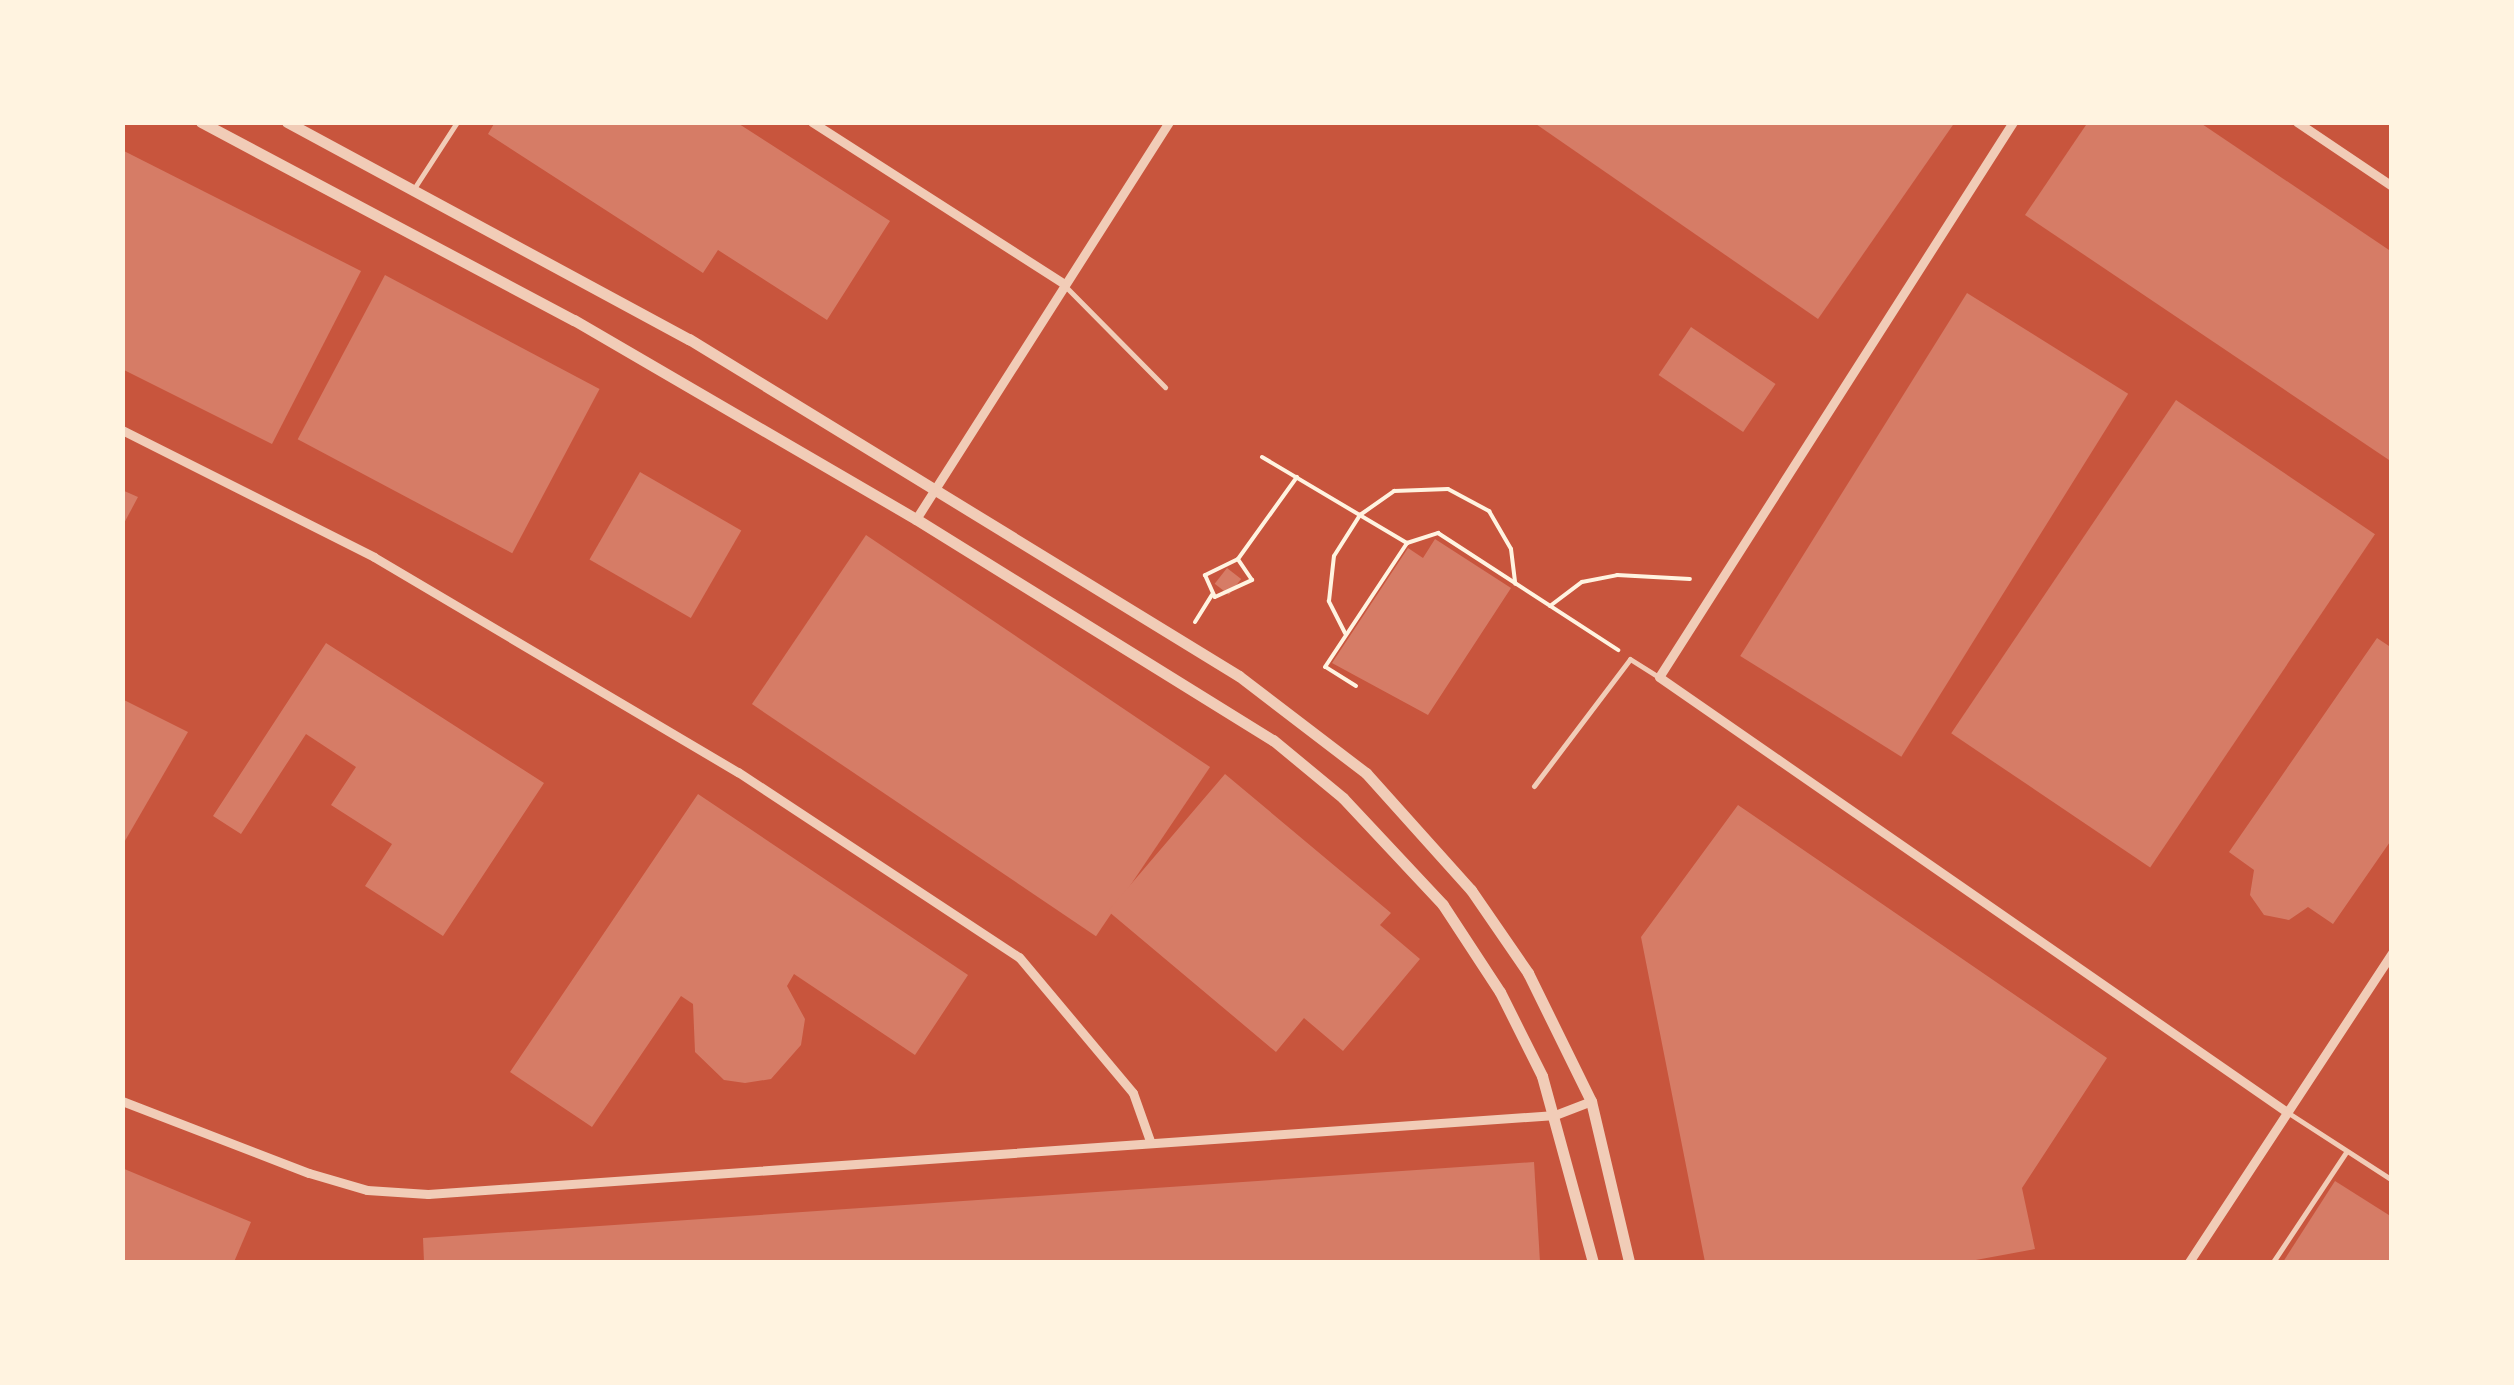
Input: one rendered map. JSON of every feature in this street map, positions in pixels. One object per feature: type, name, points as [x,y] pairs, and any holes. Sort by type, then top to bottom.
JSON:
[{"type":"street","points":[[201,122],[574,320],[916,519],[1272,740],[1343,798],[1443,905],[1500,992],[1556,1115],[1594,1262]]},
{"type":"street","points":[[287,122],[415,187],[934,490],[1239,676],[1366,773],[1490,918],[1591,1101],[1629,1262]]},
{"type":"street","points":[[812,122],[1064,284]]},
{"type":"street","points":[[916,519],[1169,122]]},
{"type":"street","points":[[2012,122],[1659,676],[2287,1112]]},
{"type":"street","points":[[2297,122],[2392,186]]},
{"type":"street","points":[[122,430],[424,586],[738,772],[1019,956],[1133,1093],[1150,1140]]},
{"type":"street","points":[[2189,1262],[2392,954]]},
{"type":"street","points":[[122,1101],[338,1182],[428,1194],[1150,1140],[1556,1115],[1591,1101]]},
{"type":"lane","points":[[415,187],[457,122]]},
{"type":"lane","points":[[1064,284],[1166,388]]},
{"type":"lane","points":[[1534,786],[1630,658],[1659,676]]},
{"type":"lane","points":[[2287,1112],[2392,1180]]},
{"type":"lane","points":[[2273,1262],[2346,1152]]},
{"type":"path","points":[[1262,457],[1407,543]]},
{"type":"path","points":[[1212,595],[1205,575],[1238,559],[1297,477]]},
{"type":"path","points":[[1345,633],[1328,582],[1360,515],[1394,491],[1423,486],[1472,498],[1502,528],[1516,587]]},
{"type":"path","points":[[1356,686],[1325,666],[1407,543],[1438,533],[1630,658]]},
{"type":"path","points":[[1212,595],[1238,594],[1252,580],[1238,559]]},
{"type":"path","points":[[1550,606],[1582,582],[1616,575],[1690,580]]},
{"type":"path","points":[[1195,622],[1212,595]]},
{"type":"building","points":[[495,122],[736,122],[890,221],[827,320],[718,250],[703,273],[488,134]]},
{"type":"building","points":[[1533,122],[1955,122],[1818,319]]},
{"type":"building","points":[[2088,122],[2199,122],[2392,252],[2392,462],[2025,215]]},
{"type":"building","points":[[122,150],[361,271],[272,444],[122,369]]},
{"type":"building","points":[[385,275],[600,389],[512,553],[298,439]]},
{"type":"building","points":[[1967,293],[2128,394],[1901,757],[1740,656]]},
{"type":"building","points":[[1691,327],[1776,384],[1743,432],[1659,375]]},
{"type":"building","points":[[2176,400],[2375,534],[2150,867],[1951,733]]},
{"type":"building","points":[[640,472],[741,530],[691,618],[590,559]]},
{"type":"building","points":[[122,490],[138,497],[122,527]]},
{"type":"building","points":[[866,535],[1210,767],[1096,936],[752,704]]},
{"type":"building","points":[[1435,539],[1511,588],[1428,715],[1332,663],[1408,548],[1423,558]]},
{"type":"building","points":[[1227,568],[1241,579],[1229,595],[1215,584]]},
{"type":"building","points":[[2377,638],[2392,648],[2392,839],[2333,924],[2308,907],[2289,920],[2264,915],[2250,895],[2254,870],[2229,852]]},
{"type":"building","points":[[326,643],[544,783],[443,936],[365,886],[392,844],[331,805],[356,767],[306,734],[241,834],[213,816]]},
{"type":"building","points":[[122,699],[188,732],[122,846]]},
{"type":"building","points":[[1225,774],[1391,913],[1380,925],[1420,959],[1343,1051],[1304,1018],[1276,1052],[1108,911]]},
{"type":"building","points":[[698,794],[968,975],[915,1055],[794,974],[787,986],[805,1019],[801,1045],[771,1079],[745,1083],[724,1080],[695,1052],[693,1004],[681,996],[592,1127],[510,1072]]},
{"type":"building","points":[[1738,805],[2107,1058],[2022,1188],[2035,1249],[1965,1262],[1705,1262],[1641,937]]},
{"type":"building","points":[[1534,1162],[1540,1262],[424,1262],[423,1238]]},
{"type":"building","points":[[122,1168],[251,1222],[234,1262],[122,1262]]},
{"type":"building","points":[[2335,1181],[2392,1217],[2392,1262],[2283,1262]]}]
